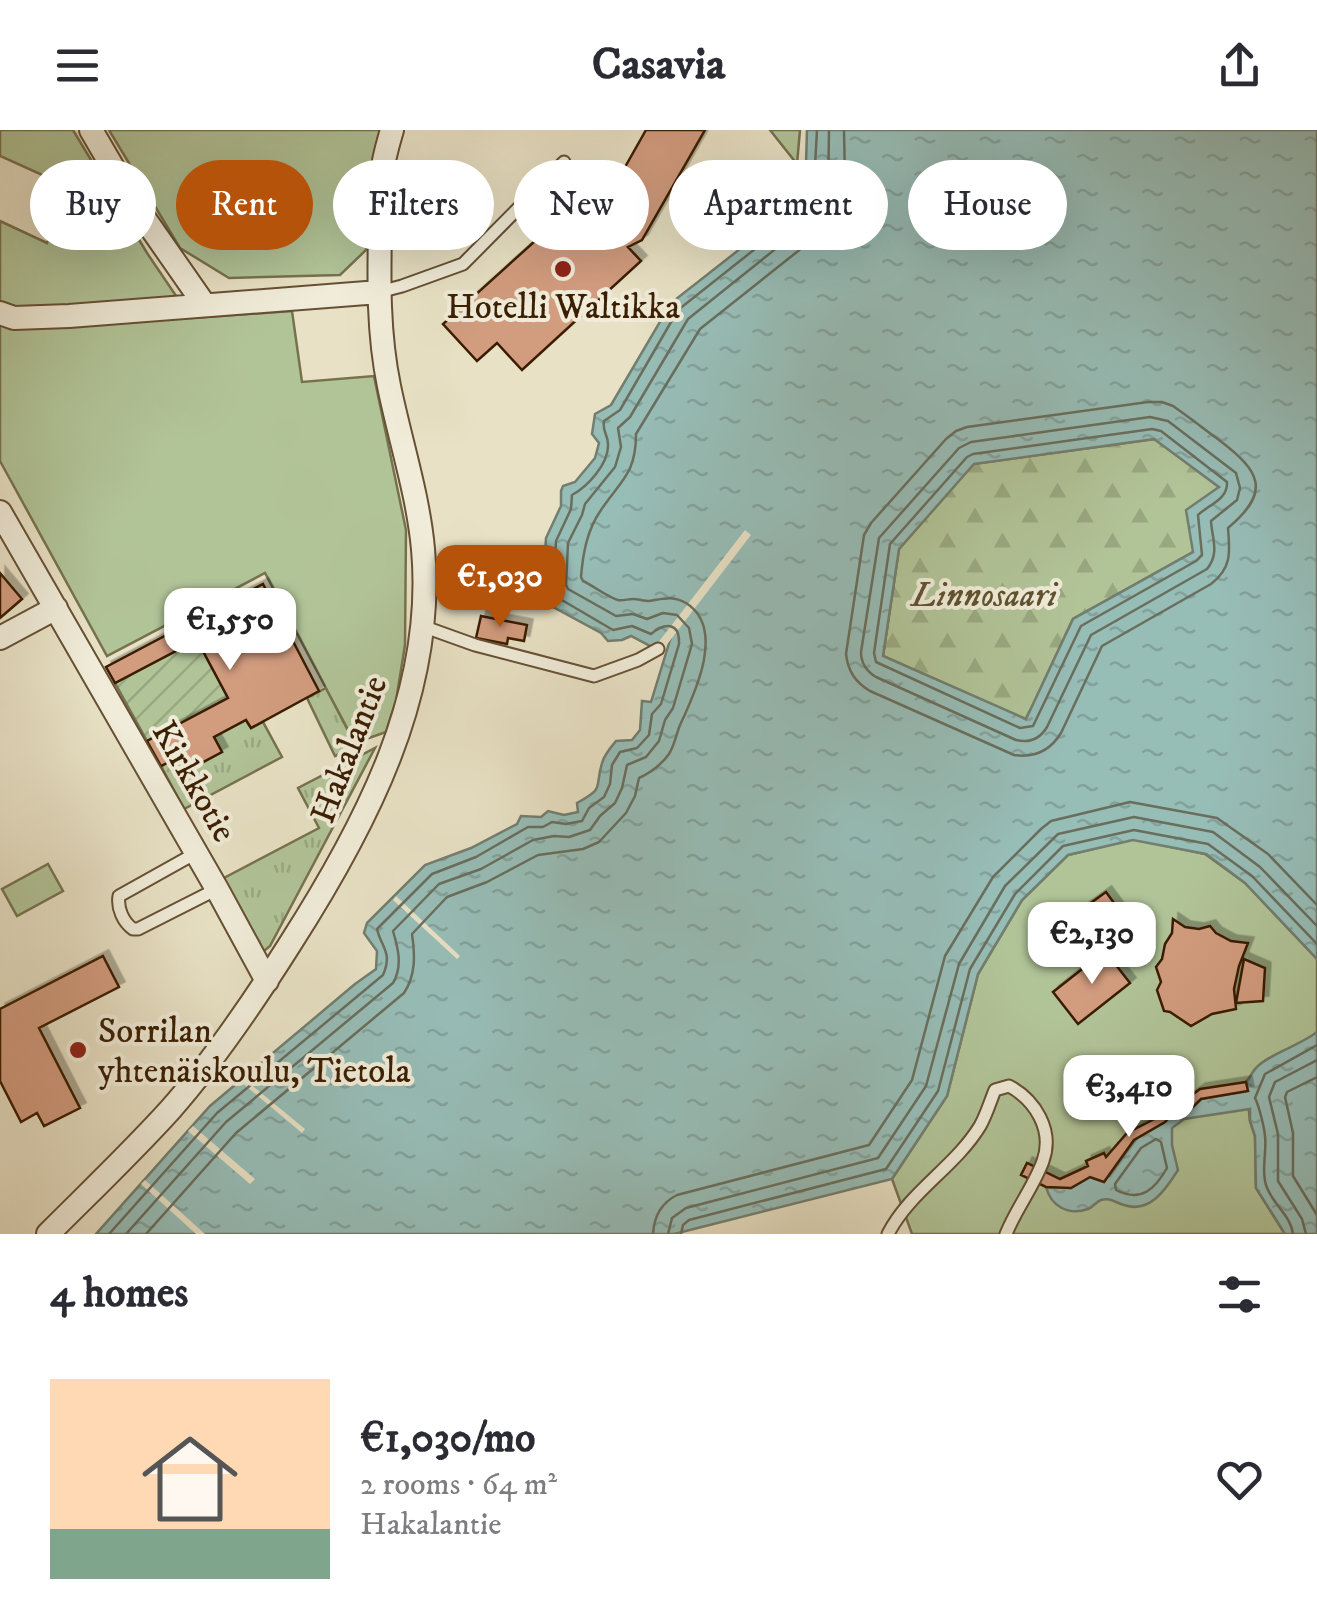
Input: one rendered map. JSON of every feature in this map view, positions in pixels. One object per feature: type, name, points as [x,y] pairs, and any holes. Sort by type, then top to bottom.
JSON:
[{"type":"street","points":[[91,130],[133,202],[204,304]]},
{"type":"street","name":"Hakalantie","points":[[48,1234],[171,1108],[267,981],[329,883],[373,798],[408,702],[422,626],[423,547],[388,382],[378,292],[382,173],[392,130]]},
{"type":"street","points":[[0,313],[14,318],[69,316],[378,292]]},
{"type":"street","name":"Kirkkotie","points":[[0,512],[267,981]]},
{"type":"street","points":[[0,638],[56,608]]},
{"type":"lane","points":[[378,292],[463,264],[514,212]]},
{"type":"lane","points":[[422,626],[474,645],[594,676],[658,649]]},
{"type":"lane","points":[[196,853],[119,896],[119,909],[128,926],[138,929],[216,889]]},
{"type":"lane","points":[[888,1234],[898,1216],[980,1126],[995,1090],[1009,1086],[1022,1093],[1040,1114],[1046,1138],[1042,1162],[1006,1234]]},
{"type":"green space","points":[[0,130],[73,130],[91,160],[30,160],[30,169],[0,156]]},
{"type":"green space","points":[[109,130],[380,130],[375,160],[333,160],[333,250],[366,250],[340,275],[229,278],[183,250],[313,250],[313,160],[176,160],[176,241],[156,208],[156,160],[127,160]]},
{"type":"green space","points":[[770,130],[800,130],[797,160]]},
{"type":"green space","points":[[0,221],[30,235],[30,250],[145,250],[191,318],[292,311],[302,382],[374,376],[406,530],[405,645],[396,701],[386,732],[355,743],[265,573],[107,656],[0,461]]},
{"type":"green space","name":"Linnosaari","points":[[1155,439],[1219,487],[1193,552],[1073,619],[1026,720],[883,656],[899,549],[973,464]]},
{"type":"green space","points":[[197,640],[228,698],[147,741],[115,683]]},
{"type":"green space","points":[[326,688],[356,746],[335,756],[307,698]]},
{"type":"green space","points":[[246,720],[251,728],[263,722],[282,757],[184,809],[161,766],[181,756],[189,770],[222,752],[214,737]]},
{"type":"green space","points":[[375,748],[264,951],[222,879],[319,828],[298,788]]},
{"type":"green space","points":[[1133,839],[1205,854],[1245,883],[1317,959],[1317,1032],[1266,1061],[1246,1082],[1255,1136],[1256,1188],[1285,1234],[912,1234],[892,1179],[947,1096],[978,974],[1022,900],[1068,855]]},
{"type":"green space","points":[[48,864],[63,891],[17,916],[2,889]]},
{"type":"water","points":[[807,130],[1317,130],[1317,959],[1245,883],[1206,854],[1133,840],[1068,855],[1022,900],[978,974],[947,1096],[892,1179],[674,1234],[96,1234],[210,1106],[376,969],[377,951],[364,933],[367,923],[425,865],[471,848],[517,824],[521,816],[541,817],[548,811],[564,815],[578,812],[577,803],[597,787],[610,748],[616,741],[632,740],[640,730],[642,701],[651,702],[670,640],[654,648],[631,636],[608,641],[601,633],[542,601],[546,538],[561,506],[563,486],[575,482],[595,458],[599,443],[592,434],[595,414],[611,405],[671,303],[739,250],[888,250],[888,160],[806,160]],"holes":[[[1154,439],[1219,487],[1186,510],[1193,552],[1073,619],[1026,719],[883,656],[899,549],[974,464]]]},
{"type":"water","points":[[1317,1032],[1317,1234],[1285,1234],[1256,1188],[1250,1109],[1184,1119],[1172,1128],[1178,1170],[1149,1203],[1133,1207],[1104,1199],[1088,1209],[1074,1211],[1061,1208],[1052,1199],[1046,1187],[1071,1188],[1090,1177],[1104,1182],[1134,1140],[1201,1099],[1247,1091],[1246,1082],[1261,1063]]},
{"type":"pier","points":[[745,530],[751,535],[662,651],[664,644],[654,648]]},
{"type":"pier","points":[[396,896],[460,956],[457,959],[393,900]]},
{"type":"pier","points":[[243,1078],[305,1129],[302,1133],[241,1082]]},
{"type":"pier","points":[[193,1126],[255,1179],[250,1184],[188,1131]]},
{"type":"pier","points":[[145,1180],[205,1234],[196,1234],[141,1184]]},
{"type":"building","name":"Hotelli Waltikka","points":[[646,130],[705,130],[688,160],[669,160],[669,193],[649,228],[649,160],[629,160]]},
{"type":"building","name":"Hotelli Waltikka","points":[[525,250],[631,250],[641,261],[522,370],[497,343],[477,361],[443,324]]},
{"type":"building","points":[[0,573],[22,599],[0,618]]},
{"type":"building","points":[[263,584],[319,691],[251,728],[246,720],[214,737],[222,752],[188,770],[181,756],[161,766],[147,741],[228,698],[197,640],[115,683],[106,667]]},
{"type":"building","points":[[481,616],[527,625],[524,641],[508,638],[507,644],[476,638]]},
{"type":"building","points":[[1106,892],[1125,918],[1100,937],[1081,910]]},
{"type":"building","points":[[1173,919],[1185,927],[1210,926],[1231,941],[1248,943],[1234,989],[1236,1009],[1212,1014],[1191,1026],[1164,1011],[1157,990],[1161,982],[1156,967],[1172,933]]},
{"type":"building","points":[[1105,951],[1130,983],[1078,1024],[1053,992]]},
{"type":"building","points":[[103,956],[119,987],[39,1028],[80,1108],[44,1126],[37,1113],[21,1122],[0,1081],[0,1009]]},
{"type":"building","points":[[1244,959],[1265,968],[1263,1001],[1236,1003]]},
{"type":"building","points":[[1246,1082],[1248,1091],[1201,1099],[1134,1140],[1104,1182],[1090,1177],[1071,1188],[1046,1187],[1021,1175],[1027,1163],[1060,1179],[1088,1166],[1086,1161],[1104,1153],[1106,1157],[1127,1133],[1158,1117],[1166,1106],[1164,1095],[1183,1091],[1185,1100],[1200,1089]]},
{"type":"place","name":"Hotelli Waltikka","points":[[563,269]]},
{"type":"place","name":"Sorrilan yhtenäiskoulu, Tietola","points":[[78,1050]]}]
